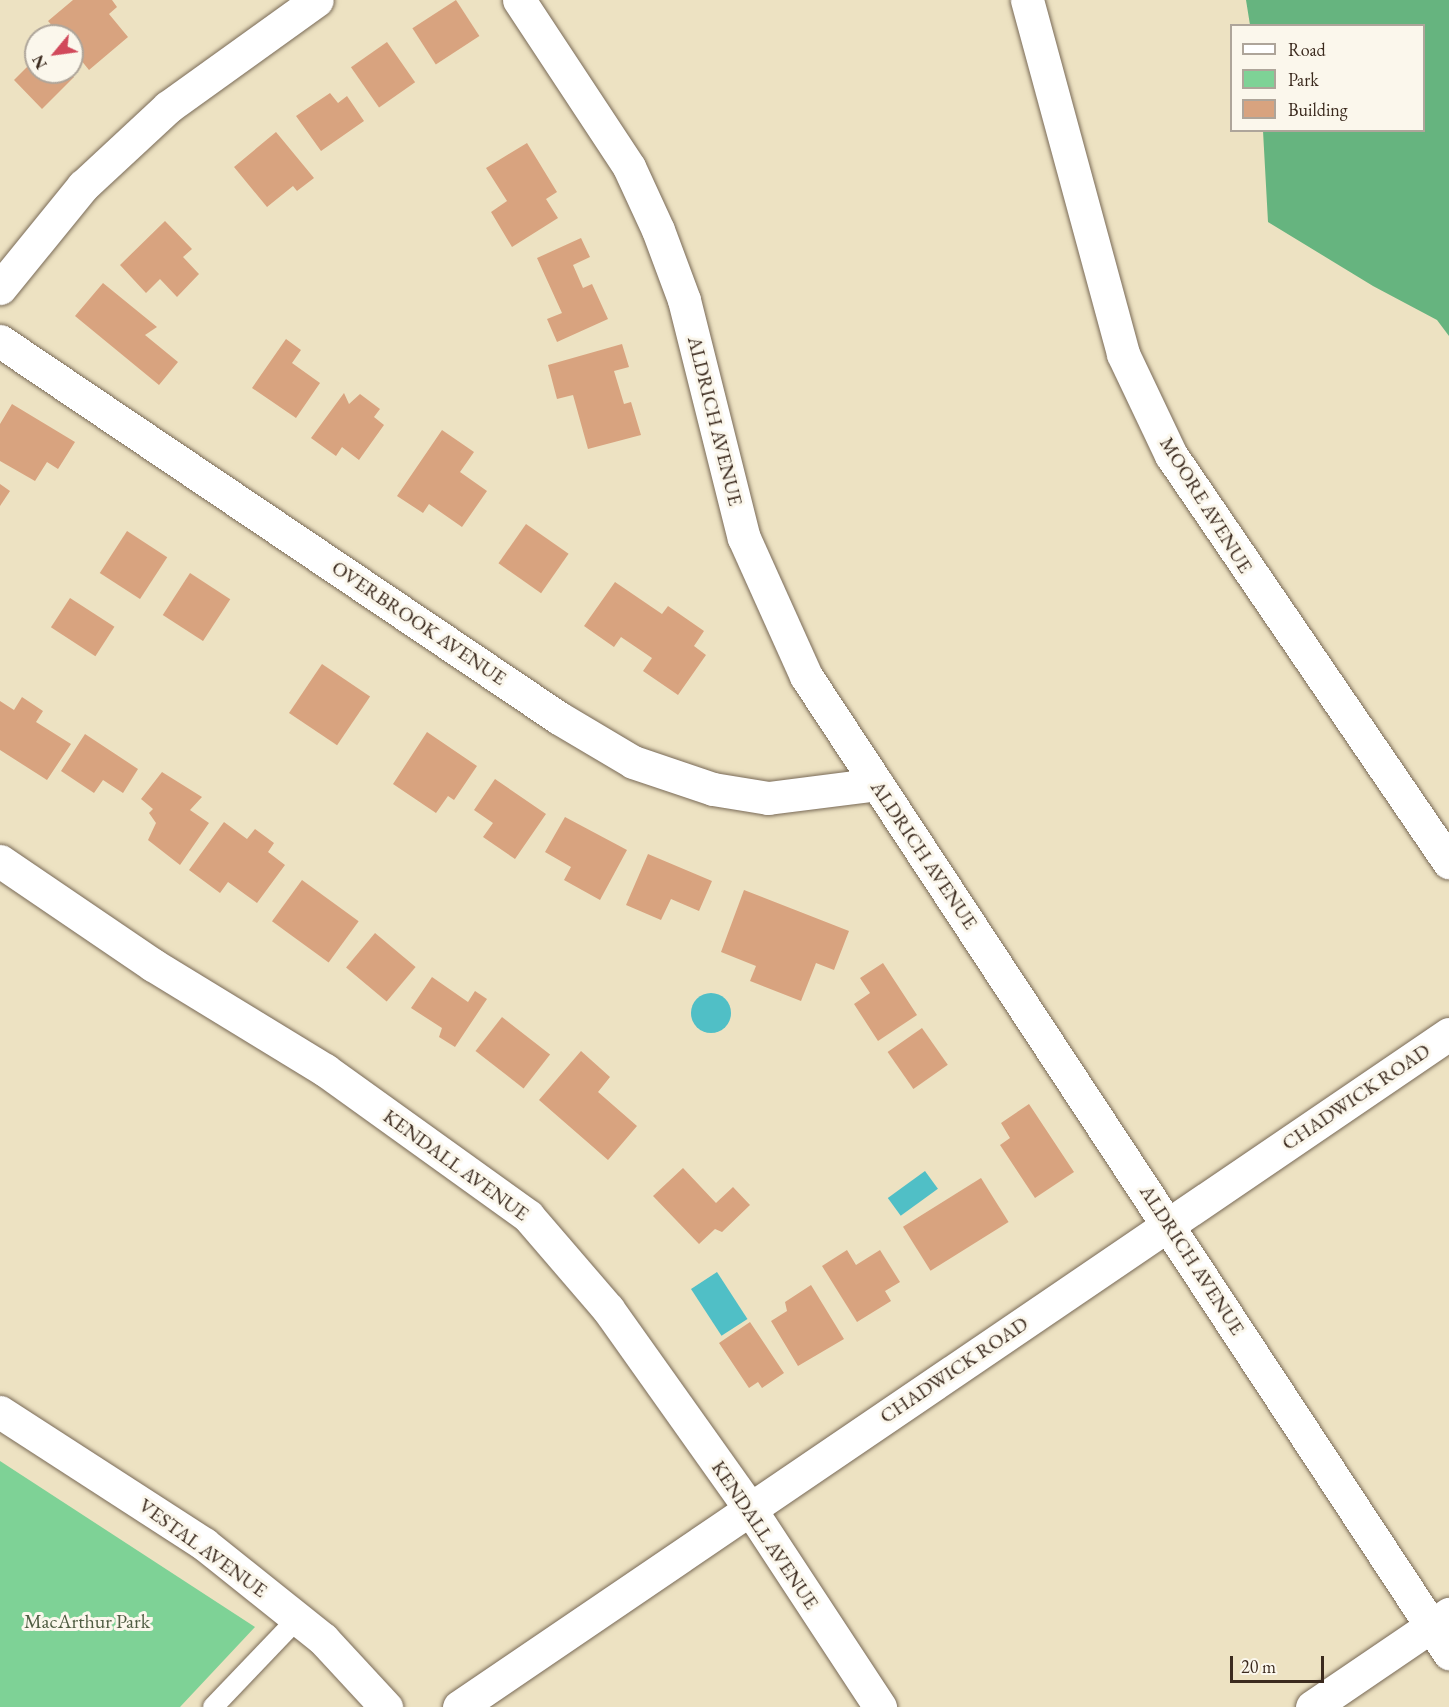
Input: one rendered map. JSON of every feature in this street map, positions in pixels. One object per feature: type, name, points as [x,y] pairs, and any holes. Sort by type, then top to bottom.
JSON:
[{"type":"street","points":[[0,288],[83,186],[168,107],[317,0]]},
{"type":"street","name":"ALDRICH AVENUE","points":[[519,0],[629,167],[658,230],[684,300],[744,538],[806,676],[1169,1224],[1440,1620],[1449,1653]]},
{"type":"street","name":"MOORE AVENUE","points":[[1027,0],[1123,354],[1171,454],[1449,862]]},
{"type":"street","name":"OVERBROOK AVENUE","points":[[0,341],[559,718],[633,762],[713,789],[768,798],[877,784]]},
{"type":"street","name":"KENDALL AVENUE","points":[[0,861],[153,965],[325,1070],[528,1216],[608,1309],[750,1509],[880,1707]]},
{"type":"street","name":"CHADWICK ROAD","points":[[459,1707],[1449,1034]]},
{"type":"street","name":"VESTAL AVENUE","points":[[0,1412],[204,1544],[323,1639],[386,1707]]},
{"type":"street","points":[[1312,1707],[1440,1620]]},
{"type":"lane","points":[[213,1707],[298,1618]]},
{"type":"green space","points":[[1246,0],[1449,0],[1449,336],[1437,320],[1373,286],[1268,222],[1263,132],[1425,132],[1425,24],[1250,24]]},
{"type":"green space","name":"MacArthur Park","points":[[0,1461],[255,1627],[180,1707],[0,1707]]},
{"type":"water","points":[[711,993],[719,994],[725,999],[730,1005],[730,1021],[725,1027],[719,1032],[711,1033],[703,1032],[697,1027],[692,1021],[691,1013],[692,1005],[697,999],[703,994]]},
{"type":"water","points":[[925,1171],[938,1189],[901,1216],[888,1198]]},
{"type":"water","points":[[717,1272],[747,1319],[722,1336],[691,1289]]},
{"type":"building","points":[[73,0],[112,0],[117,7],[109,14],[128,37],[89,70],[84,64],[84,24],[51,24],[48,21]]},
{"type":"building","points":[[456,0],[479,36],[436,64],[412,28]]},
{"type":"building","points":[[387,42],[415,82],[379,107],[351,67]]},
{"type":"building","points":[[24,70],[24,84],[67,84],[42,109],[14,80]]},
{"type":"building","points":[[330,93],[338,103],[347,96],[364,121],[321,151],[296,116]]},
{"type":"building","points":[[276,132],[314,178],[297,191],[293,186],[267,207],[234,167]]},
{"type":"building","points":[[527,143],[557,192],[546,199],[558,218],[512,247],[491,212],[507,201],[486,168]]},
{"type":"building","points":[[165,221],[192,249],[183,257],[199,274],[177,297],[160,279],[146,293],[120,265]]},
{"type":"building","points":[[581,238],[590,257],[573,265],[583,288],[592,284],[608,319],[557,342],[547,319],[562,313],[537,258]]},
{"type":"building","points":[[103,283],[157,327],[145,335],[178,362],[159,385],[75,316]]},
{"type":"building","points":[[286,339],[301,350],[292,363],[320,383],[296,418],[252,388]]},
{"type":"building","points":[[622,344],[629,367],[614,371],[624,404],[631,402],[641,435],[588,449],[573,395],[557,399],[548,365]]},
{"type":"building","points":[[344,393],[349,404],[360,394],[380,409],[374,417],[384,425],[359,460],[342,447],[336,456],[311,438]]},
{"type":"building","points":[[12,404],[75,442],[58,469],[47,462],[35,481],[0,461],[0,424]]},
{"type":"building","points":[[442,430],[474,452],[460,472],[487,491],[462,527],[429,504],[423,513],[397,496]]},
{"type":"building","points":[[0,484],[10,491],[0,506]]},
{"type":"building","points":[[526,524],[569,554],[541,593],[498,563]]},
{"type":"building","points":[[127,531],[167,557],[140,599],[100,573]]},
{"type":"building","points":[[190,573],[230,599],[203,641],[163,615]]},
{"type":"building","points":[[615,582],[662,614],[668,606],[704,631],[694,646],[706,655],[678,695],[643,671],[652,658],[621,637],[614,647],[584,626]]},
{"type":"building","points":[[70,598],[114,627],[95,656],[51,627]]},
{"type":"building","points":[[322,664],[370,696],[337,745],[289,713]]},
{"type":"building","points":[[22,697],[43,711],[36,722],[71,744],[47,780],[0,750],[0,701],[14,710]]},
{"type":"building","points":[[427,732],[477,766],[454,800],[448,796],[436,813],[393,784]]},
{"type":"building","points":[[85,734],[138,769],[123,793],[103,780],[94,793],[61,771]]},
{"type":"building","points":[[162,772],[202,797],[190,810],[209,823],[180,865],[148,840],[156,823],[149,813],[153,809],[141,799]]},
{"type":"building","points":[[495,779],[546,814],[515,859],[483,837],[493,823],[474,810]]},
{"type":"building","points":[[565,817],[627,850],[600,900],[564,880],[571,867],[545,852]]},
{"type":"building","points":[[224,822],[247,839],[255,829],[274,843],[268,852],[285,865],[257,903],[228,882],[220,893],[189,870]]},
{"type":"building","points":[[648,854],[712,881],[699,911],[671,899],[661,920],[626,905]]},
{"type":"building","points":[[302,880],[359,921],[329,962],[272,921]]},
{"type":"building","points":[[744,890],[849,931],[834,970],[816,963],[801,1001],[750,981],[756,966],[721,952]]},
{"type":"building","points":[[375,933],[416,967],[387,1002],[346,967]]},
{"type":"building","points":[[883,963],[917,1015],[878,1041],[854,1004],[870,993],[860,978]]},
{"type":"building","points":[[432,977],[468,1002],[475,991],[487,999],[455,1047],[439,1037],[442,1028],[411,1008]]},
{"type":"building","points":[[502,1017],[550,1055],[524,1088],[476,1051]]},
{"type":"building","points":[[922,1028],[948,1065],[913,1089],[888,1052]]},
{"type":"building","points":[[581,1051],[610,1077],[598,1092],[637,1126],[608,1160],[539,1100]]},
{"type":"building","points":[[1029,1104],[1074,1172],[1035,1198],[1000,1145],[1010,1138],[1001,1123]]},
{"type":"building","points":[[683,1168],[716,1203],[733,1187],[750,1205],[722,1232],[715,1229],[699,1244],[653,1196]]},
{"type":"building","points":[[981,1178],[1009,1222],[931,1271],[903,1227]]},
{"type":"building","points":[[847,1250],[856,1265],[880,1250],[900,1282],[885,1291],[891,1301],[857,1322],[822,1266]]},
{"type":"building","points":[[811,1285],[844,1339],[798,1366],[771,1321],[787,1311],[785,1302]]},
{"type":"building","points":[[750,1322],[784,1373],[762,1388],[758,1382],[749,1388],[719,1343]]}]
